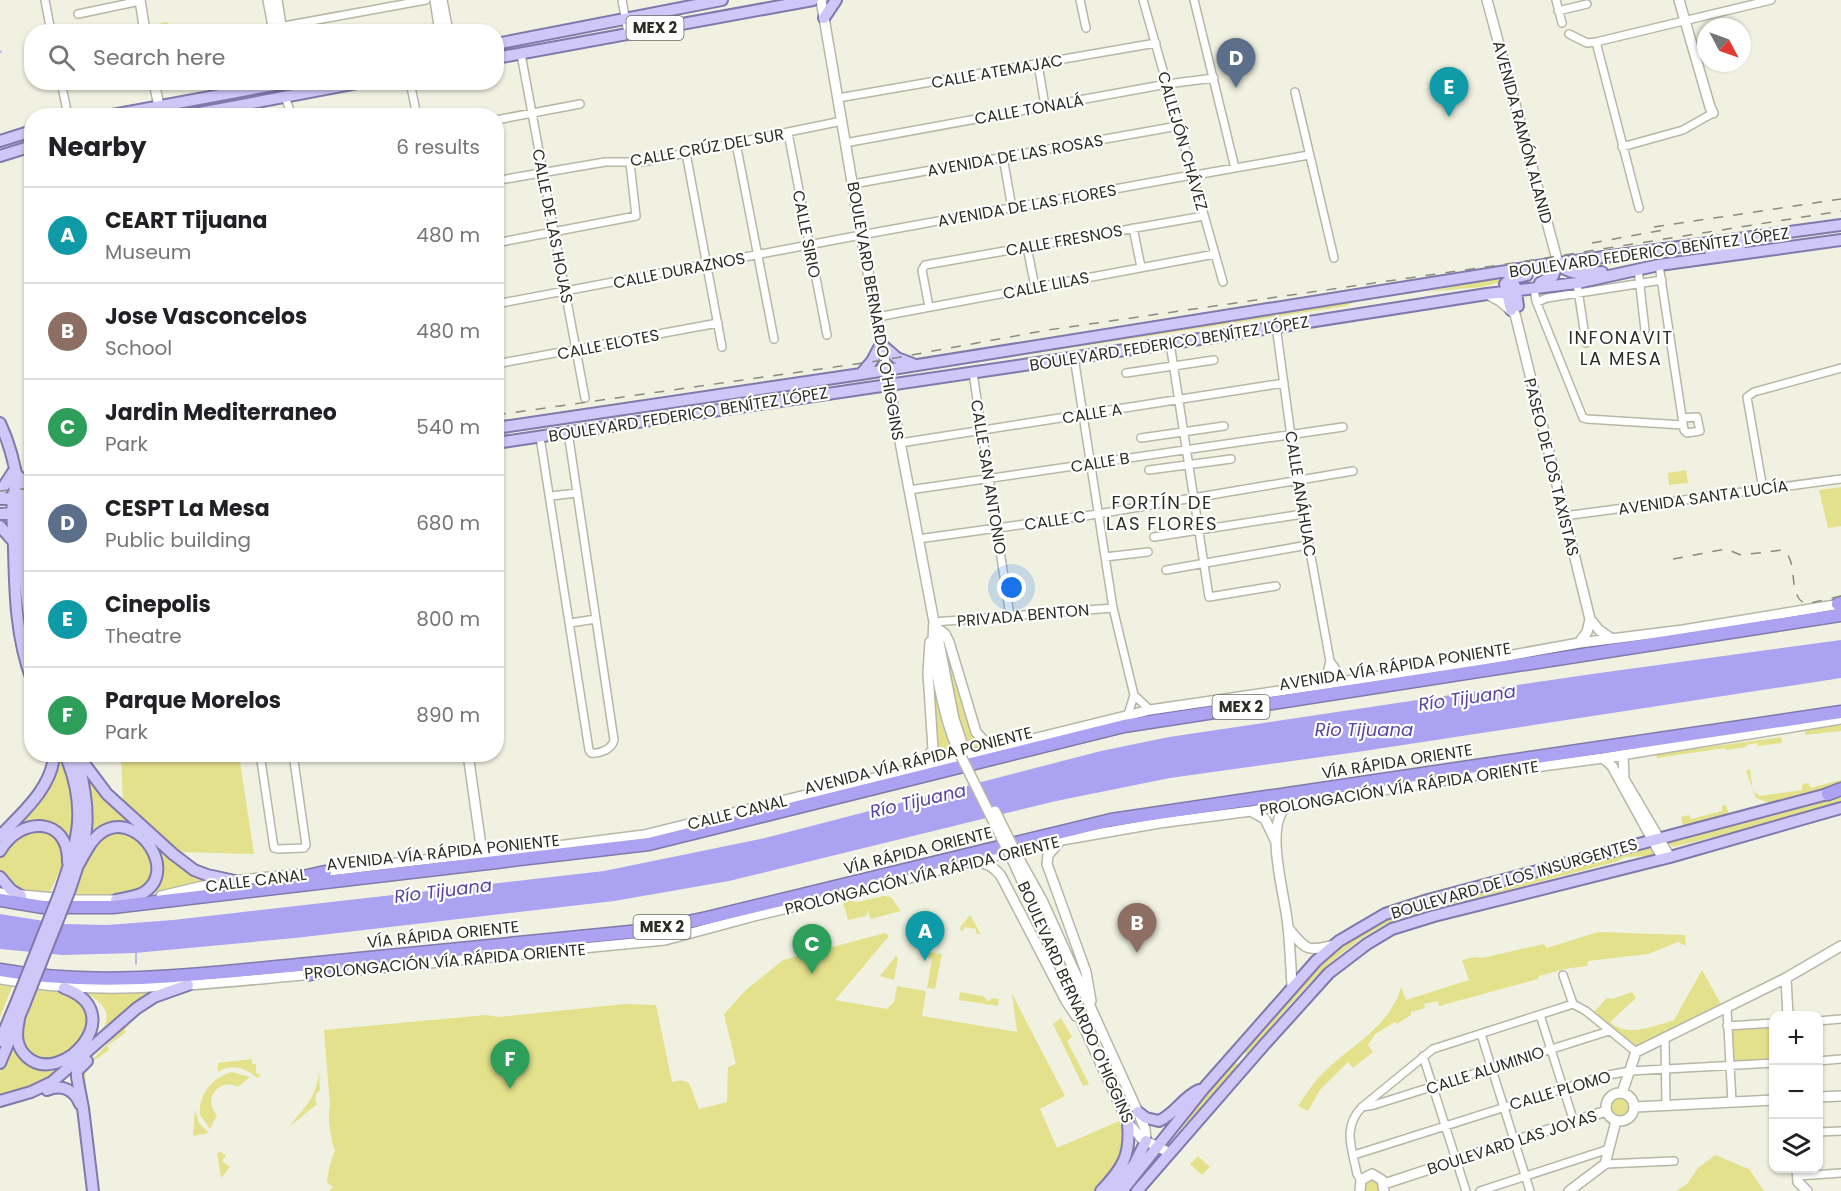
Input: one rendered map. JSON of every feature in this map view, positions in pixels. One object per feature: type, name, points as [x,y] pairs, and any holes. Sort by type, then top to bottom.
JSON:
[{"type":"highway","name":"AVENIDA VÍA RÁPIDA PONIENTE","points":[[0,900],[24,905],[87,908],[157,903],[234,887],[649,844],[1124,726],[1767,626],[1840,606]]},
{"type":"highway","points":[[1691,628],[1697,630],[1762,624],[1767,626]]},
{"type":"highway","points":[[1423,678],[1500,657]]},
{"type":"highway","points":[[1220,699],[1230,702],[1318,691],[1335,692]]},
{"type":"highway","name":"VÍA RÁPIDA ORIENTE","points":[[0,970],[50,976],[144,978],[448,951],[650,930],[1111,820],[1841,712]]},
{"type":"highway","points":[[1718,739],[1727,735],[1812,721],[1824,715]]},
{"type":"highway","points":[[1400,778],[1409,779],[1482,770],[1490,773]]},
{"type":"highway","points":[[1183,820],[1192,814],[1300,798],[1312,790]]},
{"type":"highway","points":[[1828,794],[1841,790]]},
{"type":"highway","points":[[649,844],[657,838],[729,819],[734,813]]},
{"type":"highway","points":[[518,851],[526,853],[576,849],[588,852]]},
{"type":"highway","points":[[234,887],[325,872]]},
{"type":"highway","points":[[650,930],[661,932],[741,916],[758,915]]},
{"type":"highway","points":[[309,974],[418,958],[448,951]]},
{"type":"main road","points":[[140,0],[144,24]]},
{"type":"main road","points":[[268,0],[276,24]]},
{"type":"main road","points":[[276,0],[278,24]]},
{"type":"main road","points":[[435,0],[440,24]]},
{"type":"main road","points":[[442,0],[446,24]]},
{"type":"main road","name":"MEX 2","points":[[504,42],[722,0]]},
{"type":"main road","name":"MEX 2","points":[[504,57],[813,0]]},
{"type":"main road","name":"BOULEVARD BERNARDO O'HIGGINS","points":[[821,0],[861,235],[935,628],[933,644],[950,732],[960,747],[1016,859],[1073,995],[1083,1025],[1128,1123],[1136,1134],[1157,1148],[1170,1153]]},
{"type":"main road","points":[[824,18],[836,0]]},
{"type":"main road","name":"AVENIDA RAMÓN ALANID","points":[[1487,0],[1558,263]]},
{"type":"main road","points":[[1680,0],[1684,21],[1713,113]]},
{"type":"main road","points":[[156,90],[159,108]]},
{"type":"main road","points":[[170,108],[198,99],[248,90]]},
{"type":"main road","points":[[288,90],[290,100]]},
{"type":"main road","points":[[255,108],[330,90]]},
{"type":"main road","points":[[0,140],[24,133]]},
{"type":"main road","points":[[4,155],[24,149]]},
{"type":"main road","name":"BOULEVARD FEDERICO BENÍTEZ LÓPEZ","points":[[504,427],[861,374],[1558,263],[1841,225]]},
{"type":"main road","points":[[1663,264],[1700,253],[1739,246],[1743,238]]},
{"type":"main road","name":"BOULEVARD FEDERICO BENÍTEZ LÓPEZ","points":[[504,442],[1427,305],[1511,289],[1578,288],[1622,272],[1663,264],[1841,240]]},
{"type":"main road","points":[[1558,263],[1562,268],[1573,273],[1622,272]]},
{"type":"main road","points":[[1461,298],[1473,292],[1511,289],[1550,279],[1556,273],[1558,263]]},
{"type":"main road","points":[[1515,310],[1508,281],[1531,273],[1536,267]]},
{"type":"main road","points":[[1427,305],[1422,298],[1429,285]]},
{"type":"main road","points":[[1515,310],[1533,288]]},
{"type":"main road","points":[[1487,294],[1515,310]]},
{"type":"main road","name":"PASEO DE LOS TAXISTAS","points":[[1515,310],[1590,619]]},
{"type":"main road","points":[[861,374],[872,362],[881,344],[897,358],[914,365]]},
{"type":"main road","points":[[0,423],[9,445],[15,474],[16,498],[22,512],[15,594],[24,651]]},
{"type":"main road","points":[[15,474],[24,481]]},
{"type":"main road","points":[[0,492],[15,474]]},
{"type":"main road","points":[[0,514],[22,512]]},
{"type":"main road","points":[[0,526],[19,541],[24,580]]},
{"type":"main road","points":[[19,541],[24,534]]},
{"type":"main road","name":"AVENIDA VÍA RÁPIDA PONIENTE","points":[[1500,657],[1579,643],[1840,606]]},
{"type":"main road","points":[[1590,619],[1599,630],[1612,639]]},
{"type":"main road","points":[[1579,643],[1587,632],[1590,619]]},
{"type":"main road","points":[[920,768],[933,749],[928,657],[935,628],[945,634],[949,642],[976,732],[984,741],[996,748]]},
{"type":"main road","name":"CALLE CANAL","points":[[325,872],[644,835],[1150,710],[1500,657]]},
{"type":"main road","name":"PROLONGACIÓN VÍA RÁPIDA ORIENTE","points":[[0,979],[64,988],[188,985],[665,940],[1062,840],[1841,720]]},
{"type":"main road","points":[[1623,754],[1624,779],[1666,858]]},
{"type":"main road","points":[[1603,758],[1612,766],[1656,839]]},
{"type":"main road","points":[[0,836],[43,787],[53,762]]},
{"type":"main road","points":[[67,871],[74,853],[79,819],[76,785],[68,762]]},
{"type":"main road","points":[[79,762],[87,810],[86,840],[79,864]]},
{"type":"main road","points":[[83,762],[107,794],[172,854],[194,870],[218,878],[234,887]]},
{"type":"main road","points":[[469,762],[482,853]]},
{"type":"main road","name":"BOULEVARD DE LOS INSURGENTES","points":[[1122,1191],[1205,1087],[1292,987],[1333,945],[1357,929],[1392,911],[1828,794]]},
{"type":"main road","points":[[1276,842],[1279,816],[1289,804]]},
{"type":"main road","name":"BOULEVARD DE LOS INSURGENTES","points":[[1137,1191],[1329,973],[1367,944],[1392,929],[1434,916],[1666,858],[1841,808]]},
{"type":"main road","points":[[1251,811],[1265,819],[1276,842],[1288,928],[1292,987]]},
{"type":"main road","points":[[0,851],[7,841],[20,830],[32,825],[46,827],[57,833],[65,844],[68,857],[64,892]]},
{"type":"main road","points":[[0,1063],[14,1019],[64,892],[95,838],[111,828],[134,832],[148,843],[158,863],[153,884],[144,892],[137,896],[116,900]]},
{"type":"main road","points":[[1062,840],[1048,855],[1047,864],[1086,972],[1093,1016]]},
{"type":"main road","name":"BOULEVARD BERNARDO O'HIGGINS","points":[[1016,859],[1044,902],[1093,1016],[1138,1112],[1145,1129],[1146,1141]]},
{"type":"main road","points":[[969,862],[983,862],[993,867],[1001,876],[1066,1001],[1083,1025]]},
{"type":"main road","points":[[0,877],[11,890],[21,896]]},
{"type":"main road","name":"CALLE CANAL","points":[[0,893],[77,900],[116,900],[150,898],[220,882],[234,887]]},
{"type":"main road","points":[[1288,928],[1304,947],[1318,950],[1333,945]]},
{"type":"main road","points":[[1622,1093],[1636,1053],[1785,978],[1841,946]]},
{"type":"main road","points":[[1785,978],[1788,1011]]},
{"type":"main road","points":[[0,1101],[31,1092],[52,1082],[130,1013],[154,997],[188,985]]},
{"type":"main road","points":[[14,1019],[18,1043],[27,1058],[36,1063],[48,1065],[66,1059],[86,1040],[92,1029],[93,1020],[90,1007],[83,997],[64,988]]},
{"type":"main road","points":[[93,1191],[77,1074],[81,1066],[118,1031],[130,1013]]},
{"type":"main road","points":[[0,1034],[14,1019]]},
{"type":"main road","points":[[0,1041],[14,1019]]},
{"type":"main road","points":[[1245,1066],[1241,1056],[1242,1049],[1256,1029]]},
{"type":"main road","points":[[0,1101],[21,1099],[56,1087],[63,1087],[75,1095],[81,1108],[87,1191]]},
{"type":"main road","points":[[1138,1112],[1146,1118],[1159,1121],[1172,1114],[1194,1092],[1205,1087]]},
{"type":"main road","points":[[1622,1093],[1631,1097],[1635,1107],[1629,1118],[1623,1121],[1610,1118],[1606,1111],[1609,1098],[1622,1093]]},
{"type":"main road","points":[[1823,1097],[1841,1096]]},
{"type":"main road","points":[[1635,1107],[1769,1100]]},
{"type":"main road","name":"BOULEVARD LAS JOYAS","points":[[1384,1187],[1456,1160],[1606,1111]]},
{"type":"main road","points":[[1569,1191],[1605,1164],[1616,1121]]},
{"type":"main road","points":[[1101,1191],[1116,1173],[1128,1152],[1130,1141],[1128,1123]]},
{"type":"main road","points":[[1110,1191],[1134,1165],[1146,1141]]},
{"type":"main road","points":[[1360,1191],[1361,1180],[1372,1174],[1380,1177],[1384,1187]]},
{"type":"main road","points":[[1798,1175],[1807,1191]]},
{"type":"street","points":[[45,0],[50,24]]},
{"type":"street","points":[[78,14],[112,3],[140,0]]},
{"type":"street","points":[[304,24],[426,0]]},
{"type":"street","points":[[622,0],[628,33]]},
{"type":"street","points":[[1080,0],[1086,28]]},
{"type":"street","name":"CALLEJÓN CHÁVEZ","points":[[1143,0],[1223,282]]},
{"type":"street","points":[[1194,0],[1235,168]]},
{"type":"street","points":[[1556,0],[1562,23]]},
{"type":"street","points":[[1569,34],[1587,43],[1596,42],[1771,0]]},
{"type":"street","points":[[1558,11],[1587,4]]},
{"type":"street","points":[[1596,42],[1639,208]]},
{"type":"street","name":"CALLE ATEMAJAC","points":[[838,98],[1156,43]]},
{"type":"street","name":"CALLE DE LAS HOJAS","points":[[521,54],[585,398]]},
{"type":"street","points":[[1038,64],[1045,106]]},
{"type":"street","name":"CALLE TONALÁ","points":[[845,143],[1167,84],[1214,78]]},
{"type":"street","points":[[63,90],[66,108]]},
{"type":"street","points":[[412,90],[415,108]]},
{"type":"street","points":[[1295,92],[1334,258]]},
{"type":"street","points":[[198,99],[199,108]]},
{"type":"street","points":[[290,100],[291,108]]},
{"type":"street","points":[[504,119],[580,104]]},
{"type":"street","points":[[1622,147],[1683,130],[1713,113]]},
{"type":"street","name":"CALLE CRÚZ DEL SUR","points":[[504,179],[604,162],[630,162],[686,153],[842,121]]},
{"type":"street","name":"AVENIDA DE LAS ROSAS","points":[[853,184],[1178,126]]},
{"type":"street","name":"CALLE SIRIO","points":[[788,133],[827,334]]},
{"type":"street","points":[[0,140],[4,155]]},
{"type":"street","points":[[736,143],[774,339]]},
{"type":"street","points":[[686,153],[722,347]]},
{"type":"street","points":[[1202,174],[1309,155]]},
{"type":"street","points":[[1003,157],[1012,208]]},
{"type":"street","points":[[504,241],[634,216],[636,213],[630,162]]},
{"type":"street","name":"AVENIDA DE LAS FLORES","points":[[861,235],[1192,175]]},
{"type":"street","name":"CALLE FRESNOS","points":[[929,307],[922,270],[925,265],[1204,216]]},
{"type":"street","points":[[1133,228],[1141,267]]},
{"type":"street","name":"CALLE DURAZNOS","points":[[504,303],[861,235]]},
{"type":"street","points":[[1028,247],[1035,287]]},
{"type":"street","name":"CALLE LILAS","points":[[877,317],[1215,254]]},
{"type":"street","points":[[1533,288],[1583,418],[1683,422],[1671,352],[1662,280],[1663,264]]},
{"type":"street","points":[[1638,269],[1645,330]]},
{"type":"street","points":[[1537,302],[1578,288],[1639,284],[1662,280]]},
{"type":"street","points":[[1578,288],[1586,343]]},
{"type":"street","name":"CALLE ELOTES","points":[[504,363],[718,323]]},
{"type":"street","name":"CALLE ANÁHUAC","points":[[1276,326],[1303,514],[1330,661],[1324,685]]},
{"type":"street","points":[[1170,343],[1209,597],[1276,586]]},
{"type":"street","points":[[1074,357],[1113,608],[1134,694],[1128,715]]},
{"type":"street","points":[[1126,373],[1214,360]]},
{"type":"street","points":[[1763,489],[1747,398],[1754,392],[1841,368]]},
{"type":"street","name":"CALLE SAN ANTONIO","points":[[973,373],[1010,616]]},
{"type":"street","name":"CALLE A","points":[[900,443],[1284,382]]},
{"type":"street","points":[[1141,438],[1224,426]]},
{"type":"street","name":"CALLE B","points":[[909,490],[1343,427]]},
{"type":"street","points":[[540,437],[589,750],[591,753],[596,753],[610,748],[614,740],[568,432]]},
{"type":"street","points":[[1149,471],[1231,459]]},
{"type":"street","name":"CALLE C","points":[[918,539],[1194,499],[1353,471]]},
{"type":"street","name":"AVENIDA SANTA LUCÍA","points":[[1564,516],[1841,478]]},
{"type":"street","points":[[550,496],[577,493]]},
{"type":"street","points":[[1154,537],[1303,514]]},
{"type":"street","points":[[1166,570],[1308,545]]},
{"type":"street","points":[[1105,557],[1148,552]]},
{"type":"street","name":"PRIVADA BENTON","points":[[935,628],[1010,616],[1113,608]]},
{"type":"street","points":[[570,623],[596,619]]},
{"type":"street","name":"CALLE ANÁHUAC","points":[[1330,661],[1345,682]]},
{"type":"street","points":[[1134,694],[1150,710]]},
{"type":"street","points":[[261,762],[274,848],[278,849],[304,848],[306,845],[294,762]]},
{"type":"street","points":[[1563,975],[1573,1004]]},
{"type":"street","points":[[1361,1180],[1357,1174],[1349,1131],[1354,1115],[1433,1049],[1573,1004],[1582,1008],[1636,1053]]},
{"type":"street","points":[[1727,1008],[1732,1102]]},
{"type":"street","points":[[1540,1014],[1574,1122]]},
{"type":"street","points":[[1823,1021],[1841,1019]]},
{"type":"street","points":[[1727,1026],[1769,1023]]},
{"type":"street","name":"CALLE ALUMINIO","points":[[1362,1107],[1609,1031]]},
{"type":"street","points":[[1481,1034],[1530,1191]]},
{"type":"street","points":[[1665,1039],[1666,1105]]},
{"type":"street","points":[[1423,1056],[1466,1191]]},
{"type":"street","points":[[1823,1060],[1841,1059]]},
{"type":"street","name":"CALLE PLOMO","points":[[1354,1155],[1603,1076],[1630,1071],[1769,1063]]},
{"type":"street","points":[[1823,1132],[1841,1131]]},
{"type":"street","points":[[1480,1191],[1609,1149]]},
{"type":"street","points":[[1605,1164],[1674,1161]]},
{"type":"street","points":[[1798,1175],[1841,1173]]},
{"type":"shaded area","points":[[1712,248],[1601,266],[1570,267],[1686,249]]},
{"type":"shaded area","points":[[1507,276],[1502,282],[1481,287],[1426,292]]},
{"type":"shaded area","points":[[1393,294],[1358,300],[1346,306],[937,368]]},
{"type":"shaded area","points":[[1686,470],[1688,483],[1669,485],[1668,473]]},
{"type":"shaded area","points":[[1841,487],[1841,526],[1828,528],[1819,490]]},
{"type":"shaded area","points":[[946,642],[971,733],[985,747],[970,750],[965,740],[955,698]]},
{"type":"shaded area","points":[[930,649],[942,725],[955,754],[927,762],[930,759]]},
{"type":"shaded area","points":[[1841,724],[1841,731],[1805,735],[1805,731],[1808,730]]},
{"type":"shaded area","points":[[1781,737],[1782,743],[1758,746],[1758,743],[1726,750],[1725,748],[1657,758],[1656,754]]},
{"type":"shaded area","points":[[53,762],[62,762],[75,806],[75,824],[67,855],[49,894],[0,887],[0,841],[39,797]]},
{"type":"shaded area","points":[[121,762],[240,762],[254,854],[178,852],[123,803]]},
{"type":"shaded area","points":[[1750,769],[1752,788],[1746,771]]},
{"type":"shaded area","points":[[87,775],[211,881],[149,893],[73,896],[87,858],[90,836]]},
{"type":"shaded area","points":[[1841,780],[1841,785],[1769,803],[1756,798],[1754,793],[1759,796],[1802,790],[1802,784],[1809,783],[1810,788]]},
{"type":"shaded area","points":[[1841,796],[1841,804],[1674,847],[1667,841]]},
{"type":"shaded area","points":[[1726,805],[1729,815],[1683,826],[1681,817],[1689,815],[1691,819],[1722,811],[1722,806]]},
{"type":"shaded area","points":[[1647,847],[1653,851],[1652,856],[1625,857],[1615,862],[1443,905],[1447,901],[1501,885]]},
{"type":"shaded area","points":[[884,896],[891,897],[901,911],[870,919],[868,910],[866,916],[848,920],[842,899],[857,902]]},
{"type":"shaded area","points":[[1420,906],[1423,908],[1422,912],[1398,919],[1373,931],[1352,945],[1314,978],[1248,1054],[1243,1052],[1314,966],[1338,945],[1386,917]]},
{"type":"shaded area","points":[[969,916],[981,935],[976,933],[976,929],[964,927],[963,931],[960,930]]},
{"type":"shaded area","points":[[1598,932],[1685,935],[1686,946],[1678,942],[1648,954],[1588,961],[1587,966],[1564,969],[1539,976],[1538,979],[1439,1006],[1438,1001],[1424,1004],[1425,1008],[1411,1012],[1411,1015],[1397,1024],[1395,1022],[1375,1034],[1368,1045],[1373,1052],[1353,1068],[1348,1062],[1320,1090],[1308,1111],[1298,1106],[1323,1073],[1370,1033],[1389,1013],[1401,987],[1406,1000],[1469,980],[1462,960],[1482,958],[1544,944],[1547,948]]},
{"type":"shaded area","points":[[885,933],[889,936],[835,1000],[887,1009],[894,1002],[897,986],[926,991],[922,1016],[1017,1032],[1012,994],[1065,1096],[1040,1109],[1057,1148],[1119,1121],[1124,1131],[1125,1143],[1120,1158],[1111,1173],[1095,1191],[329,1191],[333,1187],[327,1182],[335,1150],[329,1121],[330,1106],[324,1030],[486,1015],[499,1017],[625,1004],[656,1005],[672,1082],[681,1080],[689,1083],[699,1109],[727,1102],[728,1067],[736,1064],[724,1014],[746,990],[783,960]]},
{"type":"shaded area","points":[[922,951],[942,954],[935,989],[927,988],[932,959],[921,956]]},
{"type":"shaded area","points":[[896,956],[898,958],[894,980],[880,976]]},
{"type":"shaded area","points":[[1702,970],[1721,1004],[1634,1047],[1594,1012],[1607,998],[1612,999],[1632,992],[1636,998],[1610,1022],[1617,1027],[1641,1029],[1674,1020]]},
{"type":"shaded area","points":[[0,985],[12,987],[0,1017]]},
{"type":"shaded area","points":[[38,990],[76,996],[90,1013],[82,1044],[54,1064],[25,1053],[19,1031]]},
{"type":"shaded area","points":[[84,992],[154,993],[42,1084],[0,1096],[0,1072],[13,1042],[21,1056],[47,1068],[86,1045],[97,1035],[105,1025],[106,1014],[100,1003]]},
{"type":"shaded area","points":[[960,992],[983,996],[988,1001],[993,998],[999,999],[998,1006],[959,1000]]},
{"type":"shaded area","points":[[138,1013],[138,1017],[135,1017],[125,1029],[125,1033],[107,1046],[109,1050],[85,1068],[87,1104],[81,1071]]},
{"type":"shaded area","points":[[1061,1018],[1072,1037],[1067,1041],[1089,1084],[1083,1086],[1053,1024]]},
{"type":"shaded area","points":[[1769,1027],[1769,1060],[1732,1062],[1729,1029]]},
{"type":"shaded area","points":[[252,1059],[252,1064],[256,1064],[256,1073],[261,1075],[257,1078],[234,1067],[218,1072],[218,1063]]},
{"type":"shaded area","points":[[1233,1060],[1238,1065],[1191,1119],[1171,1138]]},
{"type":"shaded area","points":[[232,1072],[250,1077],[238,1087],[225,1085],[215,1091],[211,1102],[217,1115],[210,1129],[200,1115],[201,1100],[213,1082]]},
{"type":"shaded area","points":[[319,1072],[320,1090],[315,1100],[317,1104],[289,1127],[312,1096]]},
{"type":"shaded area","points":[[1620,1097],[1627,1100],[1630,1107],[1627,1114],[1620,1117],[1613,1114],[1610,1107],[1613,1100]]},
{"type":"shaded area","points":[[195,1110],[199,1123],[209,1133],[193,1136]]},
{"type":"shaded area","points":[[221,1152],[226,1155],[222,1161],[230,1167],[221,1178],[217,1153]]},
{"type":"shaded area","points":[[1715,1155],[1749,1169],[1764,1191],[1676,1191],[1687,1184],[1698,1168]]},
{"type":"shaded area","points":[[1198,1156],[1210,1167],[1202,1175],[1190,1164]]},
{"type":"shaded area","points":[[1377,1179],[1381,1191],[1362,1191],[1365,1180]]},
{"type":"water","name":"Rio Tijuana","points":[[1841,640],[1841,678],[1357,752],[1170,778],[1056,801],[729,881],[614,901],[295,938],[135,953],[63,955],[0,949],[0,914],[63,924],[107,925],[173,920],[604,871],[765,838],[1101,751],[1169,737],[1585,675]]},
{"type":"waterway","points":[[136,953],[136,964]]},
{"type":"railway","points":[[1654,227],[1841,199]]},
{"type":"railway","points":[[504,414],[884,360],[1048,330],[1520,262],[1841,211]]},
{"type":"railway","points":[[1592,243],[1663,230]]},
{"type":"railway","points":[[0,491],[24,489]]},
{"type":"railway","points":[[1673,559],[1726,549],[1741,555],[1783,550],[1791,562],[1794,587],[1800,600],[1806,604],[1841,596]]},
{"type":"place","name":"CESPT La Mesa","points":[[1236,88]]},
{"type":"place","name":"Cinepolis","points":[[1449,117]]},
{"type":"place","name":"Jose Vasconcelos","points":[[1137,953]]},
{"type":"place","name":"CEART Tijuana","points":[[925,961]]},
{"type":"place","name":"Jardin Mediterraneo","points":[[812,974]]},
{"type":"place","name":"Parque Morelos","points":[[510,1089]]},
{"type":"district","name":"INFONAVIT LA MESA","points":[[1621,348]]},
{"type":"district","name":"FORTÍN DE LAS FLORES","points":[[1162,513]]},
{"type":"water label","name":"Río Tijuana","points":[[1467,698]]},
{"type":"water label","name":"Río Tijuana","points":[[918,801]]},
{"type":"water label","name":"Río Tijuana","points":[[443,891]]}]
